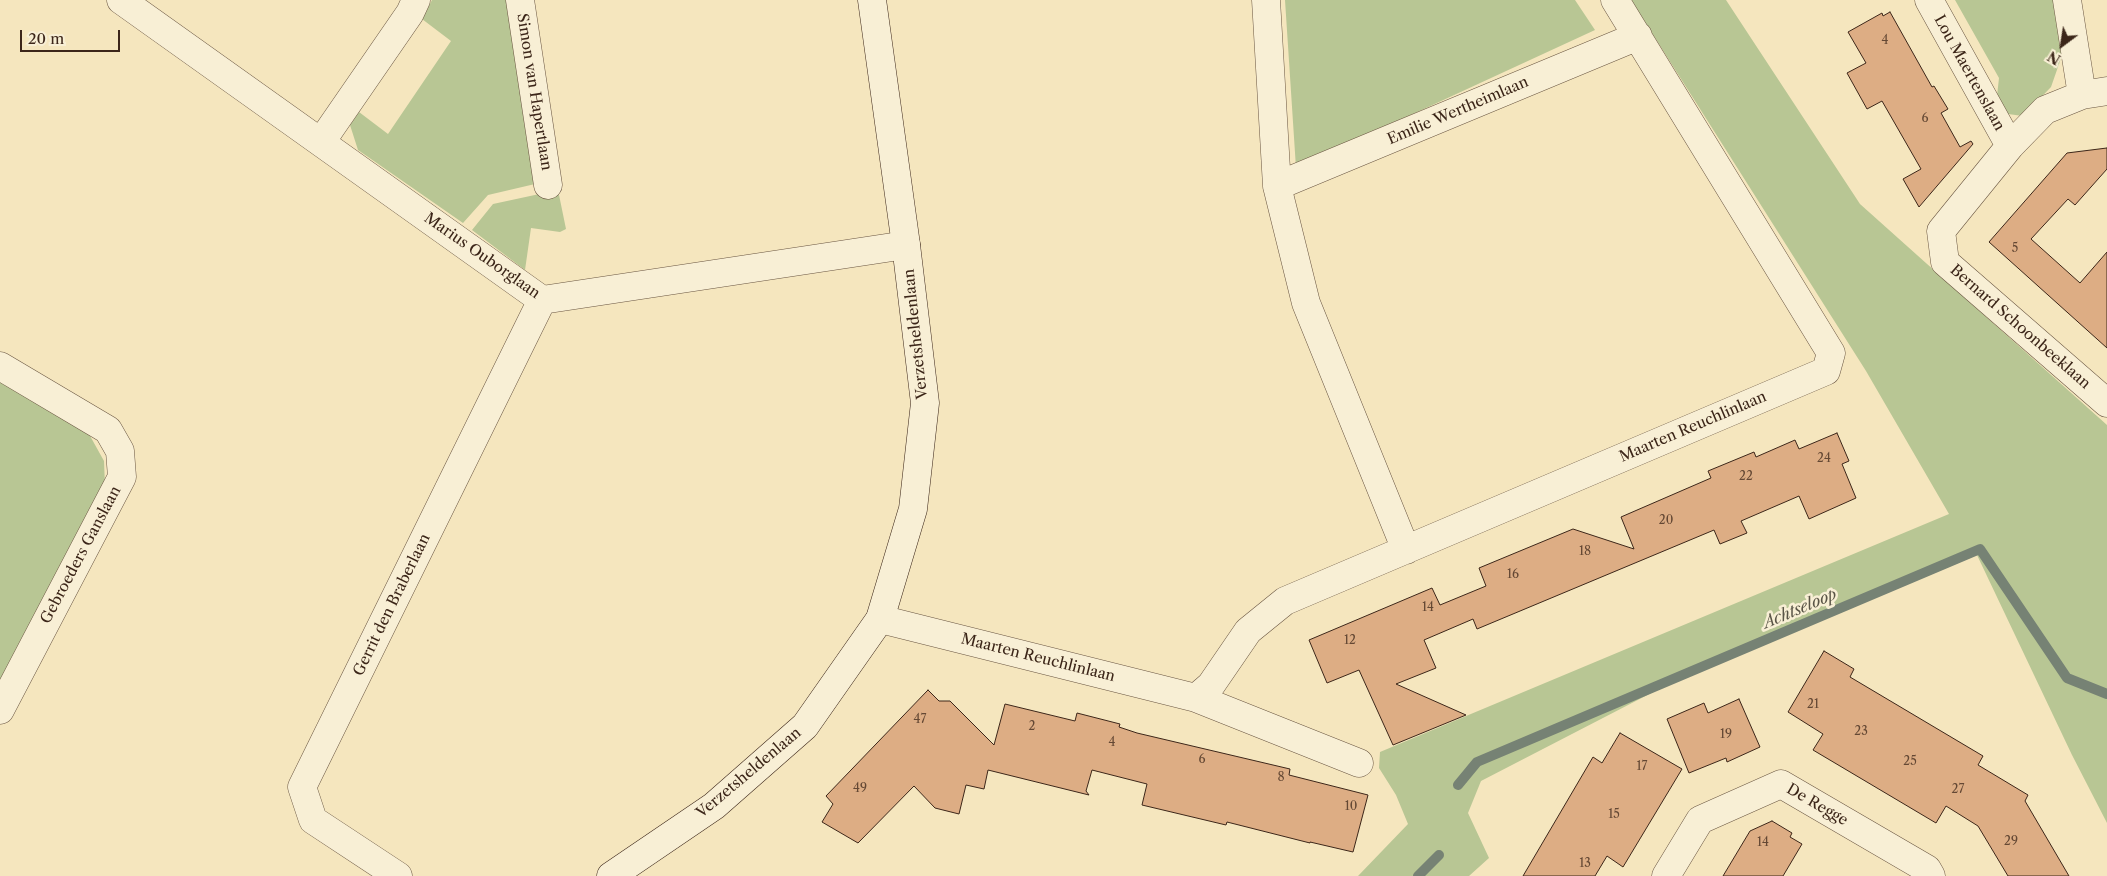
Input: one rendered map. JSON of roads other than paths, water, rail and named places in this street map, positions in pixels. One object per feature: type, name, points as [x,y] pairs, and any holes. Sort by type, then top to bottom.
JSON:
[{"type":"street","name":"Marius Ouborglaan","points":[[121,0],[542,300],[906,245]]},
{"type":"street","points":[[320,142],[410,13],[416,0]]},
{"type":"street","name":"Simon van Hapertlaan","points":[[520,0],[548,185]]},
{"type":"street","name":"Verzetsheldenlaan","points":[[611,876],[714,806],[805,726],[880,619],[913,509],[925,403],[906,245],[872,0]]},
{"type":"street","points":[[1266,0],[1277,186],[1306,304],[1406,550]]},
{"type":"street","name":"Maarten Reuchlinlaan","points":[[1196,698],[1211,685],[1248,631],[1285,601],[1826,371],[1831,353],[1615,0]]},
{"type":"street","name":"Lou Maertenslaan","points":[[1929,0],[2010,146]]},
{"type":"street","points":[[2067,0],[2094,93]]},
{"type":"street","name":"Emilie Wertheimlaan","points":[[1277,186],[1638,36]]},
{"type":"street","name":"Bernard Schoonbeeklaan","points":[[2094,93],[2045,110],[2010,146],[1941,231],[1945,262],[2107,404]]},
{"type":"street","name":"Gerrit den Braberlaan","points":[[398,876],[313,820],[302,787],[542,300]]},
{"type":"street","name":"Gebroeders Ganslaan","points":[[0,366],[108,430],[120,451],[122,476],[0,710]]},
{"type":"street","name":"Maarten Reuchlinlaan","points":[[880,619],[1196,698],[1359,763]]},
{"type":"street","name":"De Regge","points":[[1666,876],[1700,820],[1781,784],[1927,869],[1931,876]]},
{"type":"waterway","name":"Achtseloop","points":[[1458,785],[1477,762],[1980,549],[2067,678],[2107,694]]},
{"type":"waterway","name":"Achtseloop","points":[[1418,876],[1439,855]]}]
